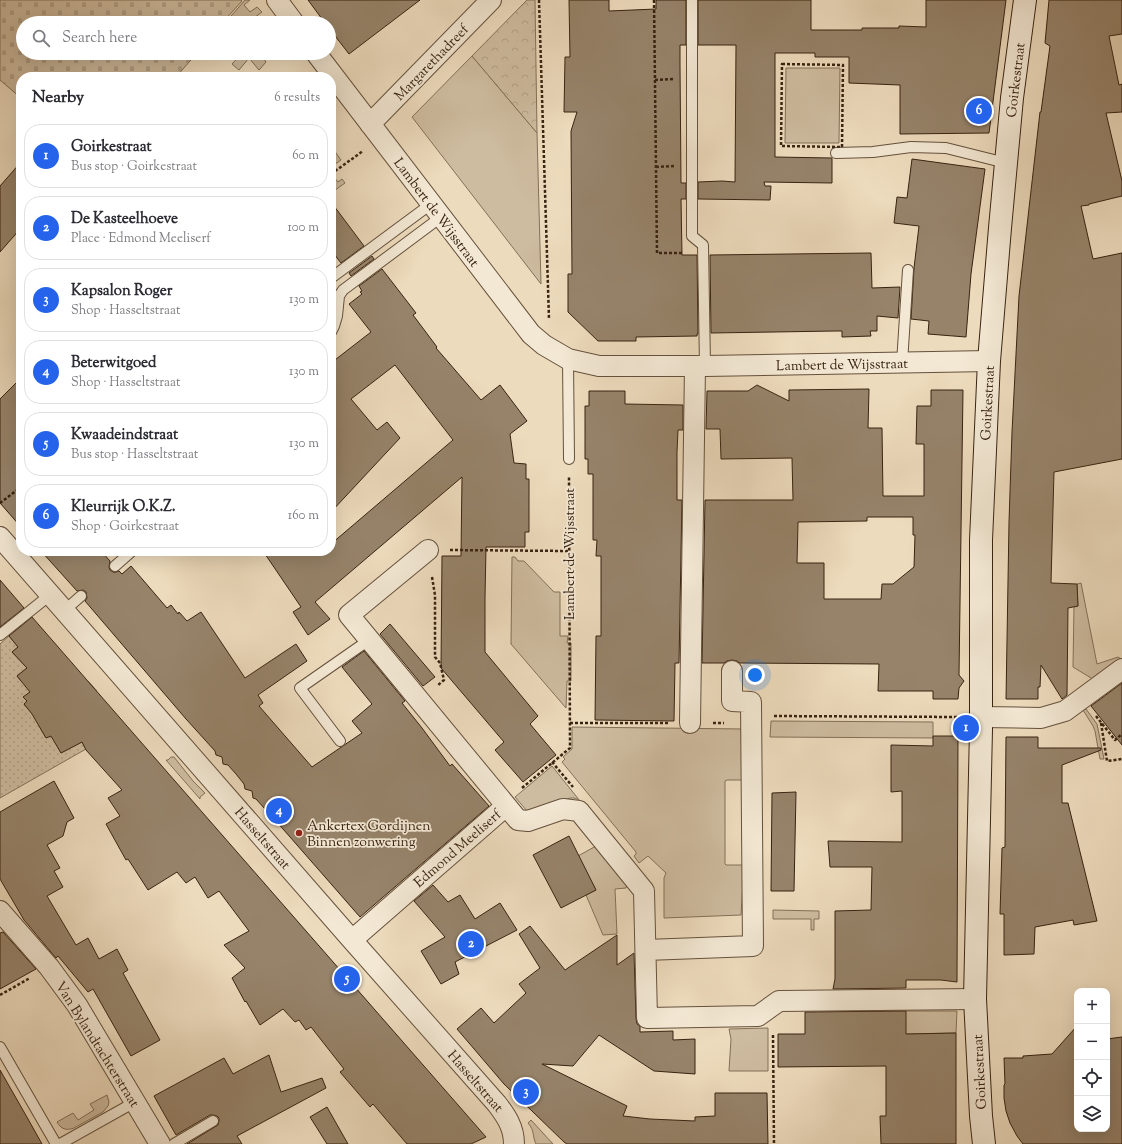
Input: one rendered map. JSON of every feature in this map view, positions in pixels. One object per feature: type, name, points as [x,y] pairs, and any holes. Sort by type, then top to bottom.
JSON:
[{"type":"street","points":[[277,0],[289,16]]},
{"type":"street","name":"Margarethadreef","points":[[376,131],[491,0]]},
{"type":"street","name":"Goirkestraat","points":[[984,1144],[981,1116],[975,999],[981,717],[981,540],[989,361],[1012,98],[1025,0]]},
{"type":"street","name":"Lambert de Wijsstraat","points":[[321,60],[331,72]]},
{"type":"street","name":"Lambert de Wijsstraat","points":[[336,79],[531,334],[544,345],[568,359],[599,366],[700,366],[989,361]]},
{"type":"street","points":[[690,723],[700,366]]},
{"type":"street","name":"Hasseltstraat","points":[[0,537],[16,556]]},
{"type":"street","points":[[428,550],[349,615],[504,804]]},
{"type":"street","name":"Hasseltstraat","points":[[16,556],[497,1104],[508,1119],[514,1137],[514,1144]]},
{"type":"street","points":[[981,717],[1041,718],[1065,711],[1122,669]]},
{"type":"street","points":[[646,950],[753,946],[751,702],[732,701],[732,671]]},
{"type":"street","name":"Edmond Meeliserf","points":[[352,940],[504,804],[518,820],[528,821],[563,809],[579,811],[644,891],[647,1018],[765,1011]]},
{"type":"street","name":"Van Bylandtachterstraat","points":[[0,911],[49,967],[77,1005],[160,1144]]},
{"type":"street","points":[[765,1011],[779,1001],[975,999]]},
{"type":"lane","points":[[692,0],[692,236],[703,245],[700,366]]},
{"type":"lane","points":[[836,152],[873,152],[911,146],[946,148],[1006,163]]},
{"type":"lane","points":[[336,275],[436,210]]},
{"type":"lane","points":[[336,319],[339,296],[343,290],[436,210]]},
{"type":"lane","points":[[902,363],[908,270]]},
{"type":"lane","points":[[568,359],[569,459]]},
{"type":"lane","points":[[115,566],[126,556]]},
{"type":"lane","points":[[0,635],[50,595]]},
{"type":"lane","points":[[64,611],[81,596]]},
{"type":"lane","points":[[340,741],[300,688],[369,640]]},
{"type":"lane","points":[[0,1047],[56,1144]]},
{"type":"lane","points":[[60,1144],[135,1102]]},
{"type":"lane","points":[[174,1144],[213,1121]]},
{"type":"path","points":[[539,0],[549,331],[544,345]]},
{"type":"path","points":[[654,0],[657,253],[703,252]]},
{"type":"path","points":[[782,64],[844,65],[842,146],[781,146],[782,64]]},
{"type":"path","points":[[336,169],[376,131]]},
{"type":"path","name":"Lambert de Wijsstraat","points":[[504,804],[570,748],[569,459]]},
{"type":"path","points":[[0,503],[16,491]]},
{"type":"path","points":[[419,701],[444,680],[440,663],[435,657],[435,595],[428,550],[569,551]]},
{"type":"path","points":[[1082,698],[1115,740],[1122,734]]},
{"type":"path","points":[[570,723],[690,723],[751,720],[981,717]]},
{"type":"path","points":[[1101,722],[1107,761],[1122,759]]},
{"type":"path","points":[[0,995],[49,967]]},
{"type":"path","points":[[765,1011],[774,1144]]},
{"type":"green space","points":[[0,0],[242,1],[228,16],[16,16],[16,60],[191,60],[180,72],[16,72],[16,94],[0,80]]},
{"type":"green space","points":[[245,0],[250,0],[244,5],[250,12],[257,7],[262,12],[256,16],[231,16]]},
{"type":"green space","points":[[527,0],[535,0],[537,133],[472,56]]},
{"type":"green space","points":[[472,56],[537,133],[541,284],[412,117]]},
{"type":"green space","points":[[236,60],[247,60],[239,70],[232,64]]},
{"type":"green space","points":[[251,60],[265,60],[266,62],[259,70]]},
{"type":"green space","points":[[786,68],[840,68],[839,143],[785,143]]},
{"type":"green space","points":[[336,153],[341,160],[336,164]]},
{"type":"green space","points":[[342,179],[345,183],[336,189],[336,180],[338,182]]},
{"type":"green space","points":[[512,557],[515,557],[518,561],[524,561],[554,592],[560,592],[560,636],[568,636],[567,643],[571,643],[571,681],[567,681],[566,708],[511,644]]},
{"type":"green space","points":[[1081,583],[1097,664],[1118,657],[1121,659],[1092,679],[1073,667],[1074,607],[1078,606],[1077,584]]},
{"type":"green space","points":[[9,636],[18,647],[12,652],[27,668],[17,676],[20,680],[29,677],[45,679],[24,697],[27,701],[24,705],[30,711],[65,701],[88,681],[97,691],[53,719],[39,726],[46,738],[78,720],[56,744],[61,753],[82,742],[86,749],[0,798],[0,644]]},
{"type":"green space","points":[[1086,709],[1097,724],[1104,759],[1100,759],[1095,731],[1083,710]]},
{"type":"green space","points":[[771,721],[933,722],[933,738],[770,737]]},
{"type":"green space","points":[[572,727],[745,729],[743,780],[725,781],[725,864],[742,865],[744,867],[741,915],[664,918],[664,878],[666,873],[648,856],[639,863],[634,856],[636,852],[562,762],[565,759],[563,757],[572,749]]},
{"type":"green space","points":[[174,757],[193,781],[205,793],[200,797],[200,799],[166,760]]},
{"type":"green space","points":[[552,766],[580,801],[575,798],[570,798],[542,811],[527,811],[515,797]]},
{"type":"green space","points":[[596,846],[627,884],[626,888],[615,889],[617,934],[603,935],[586,895],[596,890],[578,856]]},
{"type":"green space","points":[[773,910],[819,911],[819,919],[814,919],[814,930],[811,930],[811,919],[773,919]]},
{"type":"green space","points":[[881,1011],[957,1011],[956,1033],[906,1034],[881,1014]]},
{"type":"green space","points":[[768,1028],[768,1071],[729,1071],[731,1039],[729,1029]]},
{"type":"green space","points":[[107,1095],[109,1102],[108,1106],[103,1112],[74,1128],[64,1129],[57,1122],[73,1113],[78,1120],[94,1110],[90,1104]]},
{"type":"green space","points":[[531,1120],[553,1144],[536,1144],[532,1129],[528,1123]]},
{"type":"building","points":[[308,0],[420,0],[349,54],[336,37],[336,16],[320,16]]},
{"type":"building","points":[[569,0],[609,0],[609,11],[656,9],[656,0],[686,0],[686,45],[680,45],[681,183],[686,183],[686,199],[681,199],[682,255],[697,255],[697,336],[636,337],[636,341],[598,341],[568,312],[568,274],[572,274],[571,131],[577,112],[564,112],[565,57],[570,57]]},
{"type":"building","points":[[698,0],[811,0],[811,30],[862,30],[862,28],[899,28],[899,26],[926,27],[926,0],[1006,0],[989,133],[900,134],[900,85],[849,83],[849,57],[815,57],[815,53],[775,53],[775,157],[832,158],[832,183],[764,182],[765,186],[771,186],[770,200],[698,199],[698,182],[735,182],[736,45],[698,45]]},
{"type":"building","points":[[1049,0],[1122,0],[1122,34],[1109,36],[1119,85],[1122,84],[1122,112],[1106,113],[1122,181],[1122,196],[1081,206],[1093,259],[1122,253],[1122,459],[1054,472],[1051,583],[1077,584],[1078,606],[1068,608],[1067,695],[1062,699],[1041,665],[1038,699],[1006,699],[1009,522],[1019,296],[1040,112],[1050,46],[1045,43]]},
{"type":"building","points":[[912,159],[985,169],[971,274],[966,337],[928,334],[929,321],[911,319],[914,268],[919,226],[894,223],[897,197],[907,198]]},
{"type":"building","points":[[16,168],[16,234],[0,252],[0,186]]},
{"type":"building","points":[[336,209],[364,246],[341,263],[336,256]]},
{"type":"building","points":[[871,253],[872,288],[900,287],[898,318],[877,316],[877,331],[870,331],[871,336],[842,337],[842,331],[711,333],[710,255]]},
{"type":"building","points":[[372,256],[374,259],[351,276],[349,273]]},
{"type":"building","points":[[382,269],[416,313],[413,315],[437,347],[436,348],[481,400],[500,385],[527,421],[510,434],[514,463],[526,464],[526,479],[529,479],[529,532],[525,532],[525,547],[486,547],[485,598],[485,652],[538,716],[530,724],[556,755],[523,782],[495,750],[504,742],[441,668],[442,556],[461,556],[462,477],[315,602],[330,619],[308,635],[293,612],[301,607],[266,556],[336,556],[336,540],[453,440],[395,365],[351,399],[377,430],[387,422],[400,438],[336,507],[336,359],[371,332],[349,304],[362,294],[359,286]]},
{"type":"building","points":[[16,383],[16,521],[0,503],[0,399]]},
{"type":"building","points":[[757,385],[789,401],[789,390],[869,389],[868,428],[882,428],[883,496],[924,496],[924,444],[916,444],[917,406],[931,406],[931,390],[963,390],[959,675],[964,681],[959,688],[958,699],[933,699],[933,691],[878,691],[879,664],[740,663],[732,660],[724,663],[702,663],[705,500],[793,500],[792,458],[721,459],[720,429],[706,429],[707,391],[748,391]],"holes":[[[867,517],[913,517],[913,535],[915,535],[914,567],[893,584],[882,584],[881,599],[824,599],[824,563],[797,563],[798,522],[867,521]]]},
{"type":"building","points":[[589,391],[625,391],[625,404],[683,405],[683,430],[678,430],[677,452],[677,500],[682,500],[679,663],[675,663],[674,721],[595,720],[596,636],[601,636],[601,556],[596,556],[597,540],[593,540],[593,474],[588,474],[588,459],[585,459],[585,406],[589,406]]},
{"type":"building","points":[[46,556],[106,556],[110,561],[110,570],[113,572],[119,571],[122,574],[131,566],[167,608],[171,605],[178,614],[179,612],[187,621],[201,612],[245,678],[296,644],[307,661],[258,695],[263,703],[259,706],[312,767],[362,733],[352,721],[372,704],[342,667],[364,651],[405,701],[402,703],[450,766],[452,764],[489,806],[360,917],[283,829],[256,799],[253,798],[252,791],[245,789],[244,784],[236,774],[228,765],[223,764],[222,757],[216,755],[215,751],[85,601],[87,598],[86,592],[83,590],[77,591]]},
{"type":"building","points":[[0,580],[24,608],[0,627]]},
{"type":"building","points":[[32,617],[486,1137],[471,1144],[407,1144],[373,1104],[370,1107],[340,1072],[344,1069],[311,1027],[306,1030],[299,1020],[295,1022],[283,1009],[260,1025],[232,978],[245,968],[224,945],[249,931],[219,891],[208,898],[195,877],[186,883],[177,872],[148,890],[128,859],[126,860],[106,824],[120,816],[108,798],[122,790],[86,750],[82,742],[61,753],[51,736],[46,738],[32,714],[24,704],[27,701],[23,697],[30,692],[17,676],[27,668],[12,652],[18,647],[9,636]]},
{"type":"building","points":[[390,624],[435,677],[423,686],[380,634]]},
{"type":"building","points":[[1122,683],[1122,745],[1091,706]]},
{"type":"building","points":[[933,736],[958,736],[957,982],[941,980],[906,980],[906,988],[833,989],[835,979],[835,911],[871,910],[872,867],[830,867],[828,841],[902,842],[902,791],[891,792],[891,745],[933,746]]},
{"type":"building","points":[[1006,737],[1038,737],[1038,748],[1101,748],[1101,750],[1062,765],[1062,803],[1068,803],[1097,921],[1074,925],[1073,920],[1035,927],[1034,954],[1004,955],[1004,914],[1000,914],[1002,848],[1005,847]]},
{"type":"building","points":[[54,781],[74,818],[67,822],[63,836],[47,845],[60,868],[54,871],[63,887],[47,896],[76,945],[88,938],[99,959],[117,949],[128,970],[123,973],[160,1040],[131,1056],[93,989],[88,992],[58,956],[56,958],[24,920],[0,879],[0,812]]},
{"type":"building","points":[[796,792],[794,891],[771,891],[772,793]]},
{"type":"building","points":[[569,836],[596,890],[561,908],[533,855]]},
{"type":"building","points":[[433,885],[448,902],[460,895],[475,919],[500,903],[517,930],[455,962],[459,974],[441,984],[421,951],[445,937],[414,901]]},
{"type":"building","points":[[530,926],[565,970],[617,935],[617,965],[634,953],[636,1018],[637,1024],[640,1026],[640,1032],[673,1031],[673,1040],[695,1039],[695,1074],[654,1071],[599,1035],[573,1066],[542,1064],[627,1106],[623,1116],[695,1121],[695,1117],[715,1116],[715,1093],[767,1093],[768,1144],[567,1144],[564,1142],[504,1084],[457,1029],[481,1008],[494,1023],[526,993],[519,984],[540,968],[519,934]]},
{"type":"building","points":[[3,932],[36,969],[0,989],[0,933]]},
{"type":"building","points":[[906,1011],[906,1034],[956,1033],[956,1144],[881,1144],[880,1116],[886,1116],[886,1066],[778,1067],[778,1034],[805,1034],[805,1012]]},
{"type":"building","points":[[1074,1029],[1074,1132],[1110,1132],[1110,1039],[1122,1037],[1122,1144],[1023,1144],[1010,1123],[1006,1111],[1004,1098],[1004,1058],[1023,1058],[1023,1056],[1052,1054]]},
{"type":"building","points":[[269,1055],[281,1092],[322,1078],[326,1088],[237,1136],[242,1144],[187,1144],[218,1125],[219,1118],[213,1115],[210,1115],[176,1135],[154,1096],[224,1058],[233,1074]]},
{"type":"building","points":[[0,1070],[28,1119],[42,1144],[0,1144]]},
{"type":"building","points":[[327,1107],[348,1144],[327,1144],[310,1117]]},
{"type":"place","name":"Kleurrijk O.K.Z.","points":[[979,111]]},
{"type":"place","name":"Goirkestraat","points":[[966,728]]},
{"type":"place","name":"Beterwitgoed","points":[[279,811]]},
{"type":"place","name":"Ankertex Gordijnen Binnen zonwering","points":[[299,833]]},
{"type":"place","name":"De Kasteelhoeve","points":[[471,944]]},
{"type":"place","name":"Kwaadeindstraat","points":[[347,979]]},
{"type":"place","name":"Kapsalon Roger","points":[[526,1092]]}]
